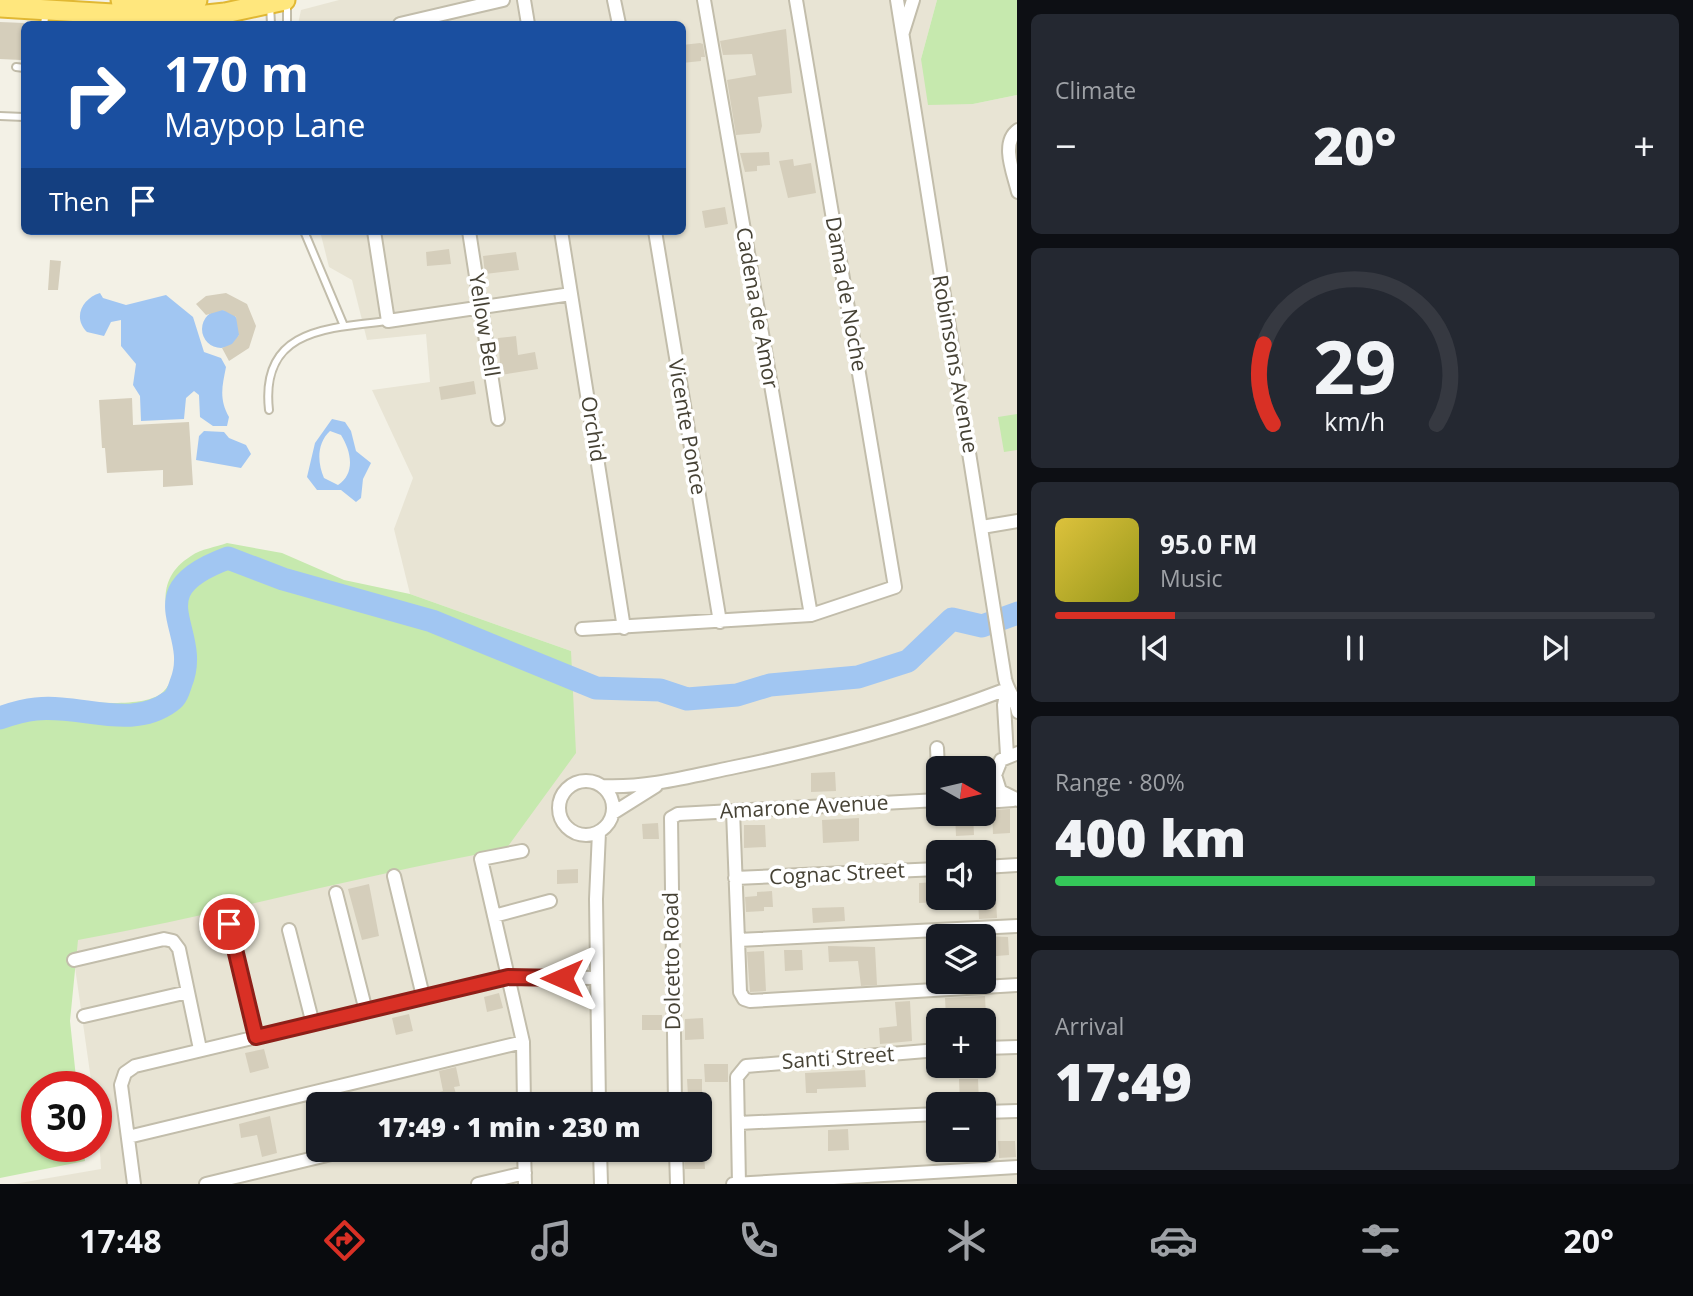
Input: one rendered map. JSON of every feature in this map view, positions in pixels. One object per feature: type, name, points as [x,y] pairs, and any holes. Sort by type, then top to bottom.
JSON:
[{"type":"highway","points":[[121,0],[197,0]]},
{"type":"highway","points":[[0,7],[45,17],[178,18],[225,13],[278,1]]},
{"type":"street","points":[[436,20],[503,0]]},
{"type":"street","points":[[524,0],[528,21]]},
{"type":"street","points":[[614,0],[618,21]]},
{"type":"street","name":"Cadena de Amor","points":[[704,0],[811,615]]},
{"type":"street","name":"Dama de Noche","points":[[796,0],[895,587],[811,615]]},
{"type":"street","name":"Robinsons Avenue","points":[[897,0],[901,39],[1006,684],[1004,705],[1012,754]]},
{"type":"street","name":"Robinsons Avenue","points":[[901,39],[913,0]]},
{"type":"street","points":[[1017,130],[1010,136],[1008,146],[1017,192]]},
{"type":"street","points":[[375,235],[388,321],[571,294]]},
{"type":"street","name":"Yellow Bell","points":[[470,235],[498,419]]},
{"type":"street","name":"Orchid","points":[[562,235],[624,628]]},
{"type":"street","name":"Vicente Ponce","points":[[655,235],[720,622]]},
{"type":"street","points":[[982,527],[1017,521]]},
{"type":"street","points":[[582,629],[811,615]]},
{"type":"street","points":[[599,832],[582,835],[566,827],[559,811],[559,801],[569,786],[586,780],[603,786],[663,782],[868,737],[1006,684]]},
{"type":"street","name":"Robinsons Avenue","points":[[1006,684],[1017,702],[1017,712]]},
{"type":"street","points":[[937,748],[937,756]]},
{"type":"street","points":[[1012,754],[997,768],[996,784],[1005,797],[1015,800]]},
{"type":"street","points":[[599,1092],[596,872],[599,832],[613,813],[629,800],[663,782]]},
{"type":"street","points":[[603,786],[612,798],[613,813]]},
{"type":"street","points":[[996,801],[1015,800]]},
{"type":"street","name":"Amarone Avenue","points":[[671,818],[678,814],[926,801]]},
{"type":"street","points":[[733,811],[740,992],[744,999],[750,1001],[1017,985]]},
{"type":"street","name":"Dolcetto Road","points":[[671,818],[675,1092]]},
{"type":"street","points":[[582,835],[596,872]]},
{"type":"street","points":[[522,851],[481,859],[523,1042],[524,1092]]},
{"type":"street","points":[[996,866],[1017,865]]},
{"type":"street","name":"Cognac Street","points":[[735,878],[926,870]]},
{"type":"street","points":[[394,876],[423,996]]},
{"type":"street","points":[[336,893],[366,1011]]},
{"type":"street","points":[[494,916],[551,901]]},
{"type":"street","points":[[229,924],[256,1037]]},
{"type":"street","points":[[738,940],[1017,926]]},
{"type":"street","points":[[289,930],[313,1024]]},
{"type":"street","points":[[74,960],[169,939],[177,944],[200,1049]]},
{"type":"street","points":[[134,1184],[121,1085],[125,1073],[135,1066],[508,977],[596,978]]},
{"type":"street","points":[[83,1016],[188,992]]},
{"type":"street","points":[[128,1137],[523,1042]]},
{"type":"street","points":[[996,1047],[1017,1046]]},
{"type":"street","name":"Santi Street","points":[[738,1123],[737,1077],[740,1070],[754,1064],[926,1051]]},
{"type":"street","points":[[996,1112],[1017,1111]]},
{"type":"street","points":[[739,1184],[738,1123],[926,1115]]},
{"type":"street","points":[[206,1184],[306,1160]]},
{"type":"street","points":[[600,1162],[601,1184]]},
{"type":"street","points":[[676,1162],[677,1184]]},
{"type":"street","points":[[732,1184],[1017,1167]]},
{"type":"street","points":[[478,1184],[525,1178]]},
{"type":"lane","points":[[272,21],[278,1]]},
{"type":"lane","points":[[278,1],[286,21]]},
{"type":"lane","points":[[16,67],[21,68]]},
{"type":"lane","points":[[0,116],[21,117]]},
{"type":"lane","points":[[306,235],[344,326]]},
{"type":"lane","points":[[269,411],[268,379],[279,356],[309,335],[344,326],[388,321]]},
{"type":"shaded area","points":[[339,0],[937,0],[921,59],[973,104],[1017,95],[1017,1184],[14,1184],[101,1169],[101,1162],[112,1162],[112,1071],[90,1071],[70,932],[571,651],[410,594],[394,529],[413,478],[372,390],[430,382],[426,334],[367,340],[352,280],[329,267],[321,235],[686,235],[686,21],[299,21],[301,10]]},
{"type":"green space","points":[[937,0],[1017,0],[1017,95],[973,104],[928,105],[921,59]]},
{"type":"green space","points":[[1017,414],[1017,450],[1004,452],[998,417]]},
{"type":"green space","points":[[227,543],[282,553],[344,580],[410,594],[571,651],[576,753],[506,849],[78,940],[70,1021],[75,1071],[21,1071],[21,1162],[80,1162],[0,1178],[0,709],[36,700],[121,703],[153,698],[163,692],[173,677],[175,660],[166,605],[167,588],[174,571],[191,556]]},
{"type":"water","points":[[100,293],[103,298],[126,305],[166,295],[193,317],[204,352],[221,358],[226,367],[222,393],[229,417],[227,426],[213,426],[200,417],[199,395],[194,391],[186,398],[184,419],[141,421],[140,396],[133,385],[136,364],[121,346],[121,320],[111,322],[104,336],[87,332],[80,320],[84,304]]},
{"type":"water","points":[[221,310],[234,316],[240,329],[234,342],[221,348],[208,342],[202,329],[208,316]]},
{"type":"water","points":[[332,419],[345,422],[351,431],[356,451],[371,463],[363,479],[361,498],[356,502],[341,490],[317,490],[307,477],[315,443]],"holes":[[[330,431],[341,435],[350,462],[344,480],[338,485],[324,478],[320,453],[323,441]]]},
{"type":"water","points":[[204,431],[224,432],[229,438],[246,445],[251,454],[241,468],[196,460],[199,436]]},
{"type":"building","points":[[0,22],[21,23],[21,60],[0,59]]},
{"type":"building","points":[[786,29],[792,93],[758,97],[762,126],[760,133],[736,135],[727,80],[756,75],[752,54],[723,55],[720,41]]},
{"type":"building","points":[[703,44],[705,57],[701,57],[701,61],[686,63],[686,45]]},
{"type":"building","points":[[769,152],[770,165],[757,166],[757,171],[745,172],[740,153]]},
{"type":"building","points":[[793,159],[794,166],[811,163],[816,193],[788,198],[779,161]]},
{"type":"building","points":[[725,207],[728,224],[705,228],[702,211]]},
{"type":"building","points":[[449,249],[451,264],[427,266],[426,252]]},
{"type":"building","points":[[516,252],[519,270],[485,274],[483,256]]},
{"type":"building","points":[[50,260],[61,261],[58,290],[48,290]]},
{"type":"building","points":[[226,293],[247,304],[256,326],[249,348],[229,361],[222,348],[232,344],[239,335],[236,317],[223,310],[206,315],[196,304],[206,296]]},
{"type":"building","points":[[516,336],[518,355],[535,352],[538,369],[501,375],[498,338]]},
{"type":"building","points":[[474,381],[476,394],[441,400],[439,387]]},
{"type":"building","points":[[132,398],[133,425],[189,422],[193,485],[163,487],[163,470],[107,473],[105,448],[102,448],[99,400]]},
{"type":"building","points":[[835,772],[836,791],[811,792],[811,773]]},
{"type":"building","points":[[1010,809],[1010,833],[993,834],[996,810]]},
{"type":"building","points":[[859,818],[859,841],[823,843],[822,820]]},
{"type":"building","points":[[658,823],[659,839],[643,839],[642,824]]},
{"type":"building","points":[[744,825],[765,825],[766,847],[744,848]]},
{"type":"building","points":[[956,826],[974,826],[974,835],[956,836]]},
{"type":"building","points":[[578,869],[578,883],[557,884],[557,870]]},
{"type":"building","points":[[919,883],[926,883],[926,903],[919,903]]},
{"type":"building","points":[[369,884],[379,936],[362,940],[348,889]]},
{"type":"building","points":[[772,891],[773,907],[764,907],[764,911],[746,912],[745,897],[757,896],[757,892]]},
{"type":"building","points":[[996,899],[997,918],[979,919],[979,910],[996,910]]},
{"type":"building","points":[[844,907],[845,921],[813,923],[812,908]]},
{"type":"building","points":[[996,936],[1008,937],[1009,955],[996,956]]},
{"type":"building","points":[[828,946],[875,947],[877,985],[861,986],[858,961],[829,962]]},
{"type":"building","points":[[784,950],[802,950],[803,970],[785,971]]},
{"type":"building","points":[[764,951],[766,991],[750,992],[747,952]]},
{"type":"building","points":[[499,993],[503,1008],[487,1012],[484,997]]},
{"type":"building","points":[[985,996],[986,1008],[946,1008],[945,998]]},
{"type":"building","points":[[910,1001],[912,1041],[880,1044],[879,1028],[897,1026],[895,1002]]},
{"type":"building","points":[[409,1014],[413,1031],[396,1035],[392,1018]]},
{"type":"building","points":[[642,1015],[662,1015],[662,1030],[642,1030]]},
{"type":"building","points":[[703,1018],[704,1039],[685,1040],[685,1019]]},
{"type":"building","points":[[264,1049],[269,1068],[250,1073],[245,1053]]},
{"type":"building","points":[[704,1064],[728,1064],[728,1082],[705,1082]]},
{"type":"building","points":[[456,1067],[460,1086],[454,1087],[455,1092],[440,1092],[443,1091],[439,1071]]},
{"type":"building","points":[[865,1070],[866,1087],[817,1089],[817,1093],[806,1093],[805,1073]]},
{"type":"building","points":[[687,1079],[702,1079],[702,1092],[688,1092]]},
{"type":"building","points":[[959,1079],[978,1079],[979,1092],[960,1092]]},
{"type":"building","points":[[270,1116],[277,1153],[262,1157],[257,1135],[241,1138],[239,1124]]},
{"type":"building","points":[[848,1129],[849,1150],[828,1151],[828,1130]]},
{"type":"building","points":[[998,1141],[1015,1141],[1016,1157],[999,1158]]},
{"type":"building","points":[[685,1162],[705,1162],[705,1169],[685,1169]]},
{"type":"waterway","points":[[0,718],[27,710],[53,708],[106,714],[140,714],[156,710],[171,701],[179,690],[185,664],[177,599],[184,585],[200,571],[228,558],[283,579],[432,621],[596,688],[660,690],[687,699],[737,695],[770,685],[858,677],[908,661],[952,619],[982,626],[1017,613]]},
{"type":"route","points":[[229,924],[256,1037],[508,977],[562,978]]}]
